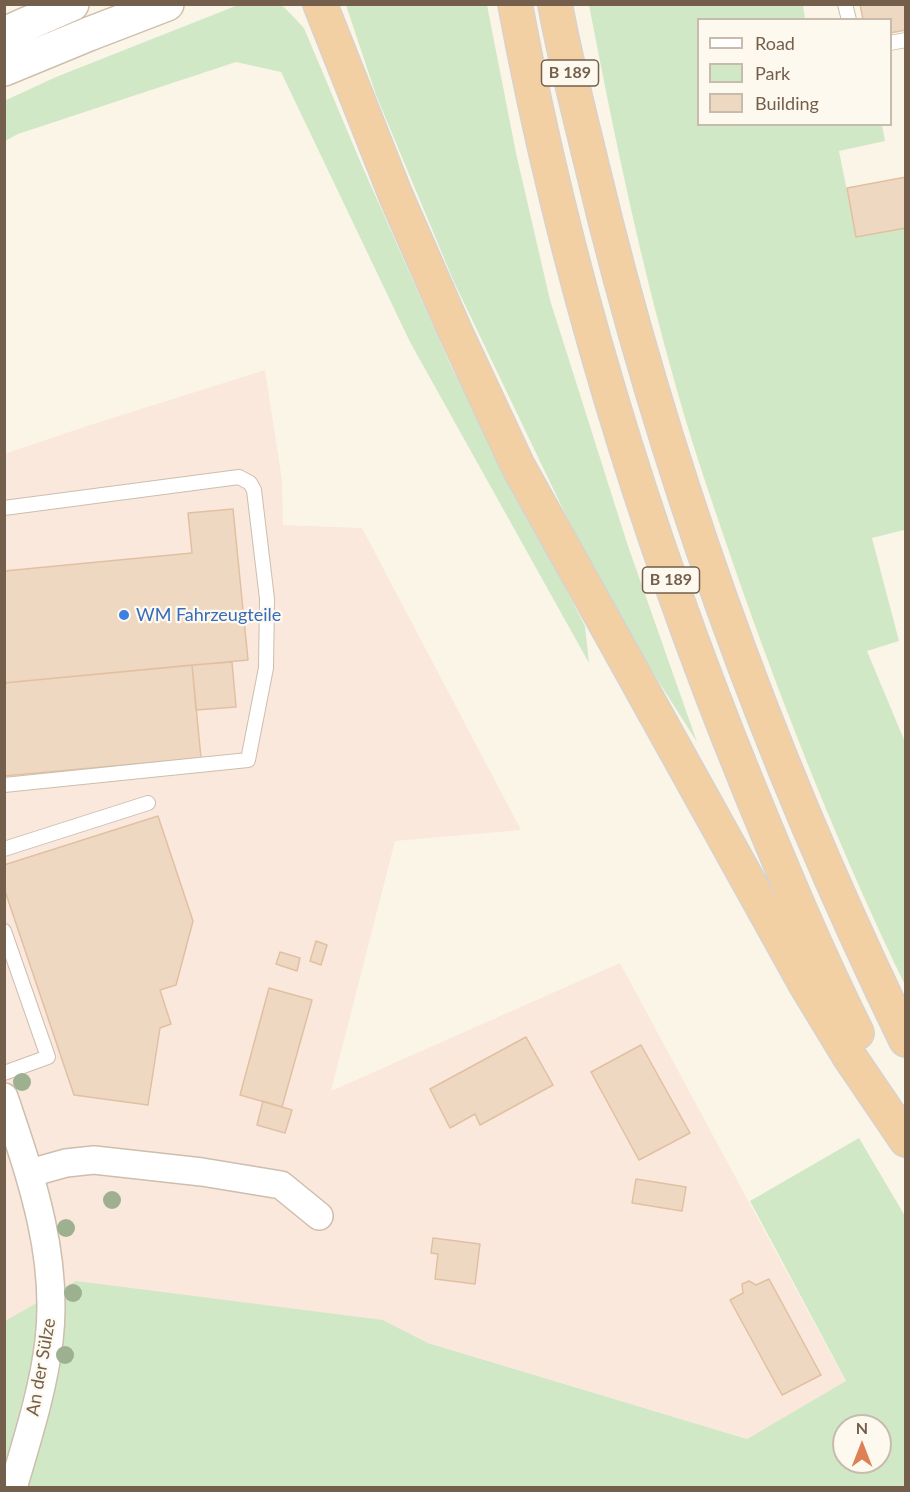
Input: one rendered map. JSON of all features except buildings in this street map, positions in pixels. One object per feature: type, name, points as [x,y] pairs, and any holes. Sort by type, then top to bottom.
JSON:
[{"type":"highway","points":[[320,4],[401,206],[455,331],[518,466],[806,985],[849,1056],[906,1140]]},
{"type":"highway","name":"B 189","points":[[515,4],[547,155],[577,278],[620,424],[675,591],[719,714],[801,914],[906,1129]]},
{"type":"highway","name":"B 189","points":[[555,4],[616,268],[653,395],[713,581],[760,706],[834,886],[906,1040]]},
{"type":"main road","points":[[4,34],[72,4]]},
{"type":"main road","points":[[4,69],[167,4]]},
{"type":"street","name":"An der Sülze","points":[[4,1097],[30,1173],[47,1245],[52,1308],[45,1365],[15,1481]]},
{"type":"street","points":[[30,1173],[66,1163],[94,1161],[202,1172],[281,1185],[319,1216]]},
{"type":"lane","points":[[4,508],[239,477],[250,483],[254,490],[267,599],[266,668],[248,760],[4,785]]},
{"type":"lane","points":[[4,849],[148,803]]},
{"type":"lane","points":[[4,931],[48,1057],[4,1073]]},
{"type":"shaded area","points":[[265,370],[282,480],[283,525],[362,528],[521,830],[395,841],[331,1091],[620,963],[846,1382],[747,1439],[428,1343],[383,1320],[5,1321],[4,454]]},
{"type":"green space","points":[[238,5],[284,7],[304,28],[450,364],[585,626],[589,663],[410,342],[281,72],[236,62],[18,134],[5,141],[4,101],[56,77]]},
{"type":"green space","points":[[346,5],[487,5],[516,153],[550,300],[627,543],[697,742],[636,646],[584,553],[454,282],[376,95]]},
{"type":"green space","points":[[589,5],[803,5],[805,18],[697,18],[697,126],[882,126],[885,141],[839,151],[856,236],[905,228],[905,536],[904,530],[872,538],[899,641],[867,651],[905,742],[905,985],[836,832],[794,729],[736,572],[699,461],[665,346],[618,151]]},
{"type":"green space","points":[[859,1138],[905,1216],[905,1487],[5,1488],[5,1321],[76,1281],[383,1320],[428,1343],[747,1439],[846,1381],[750,1201]]},
{"type":"place","name":"WM Fahrzeugteile","points":[[124,615]]}]
